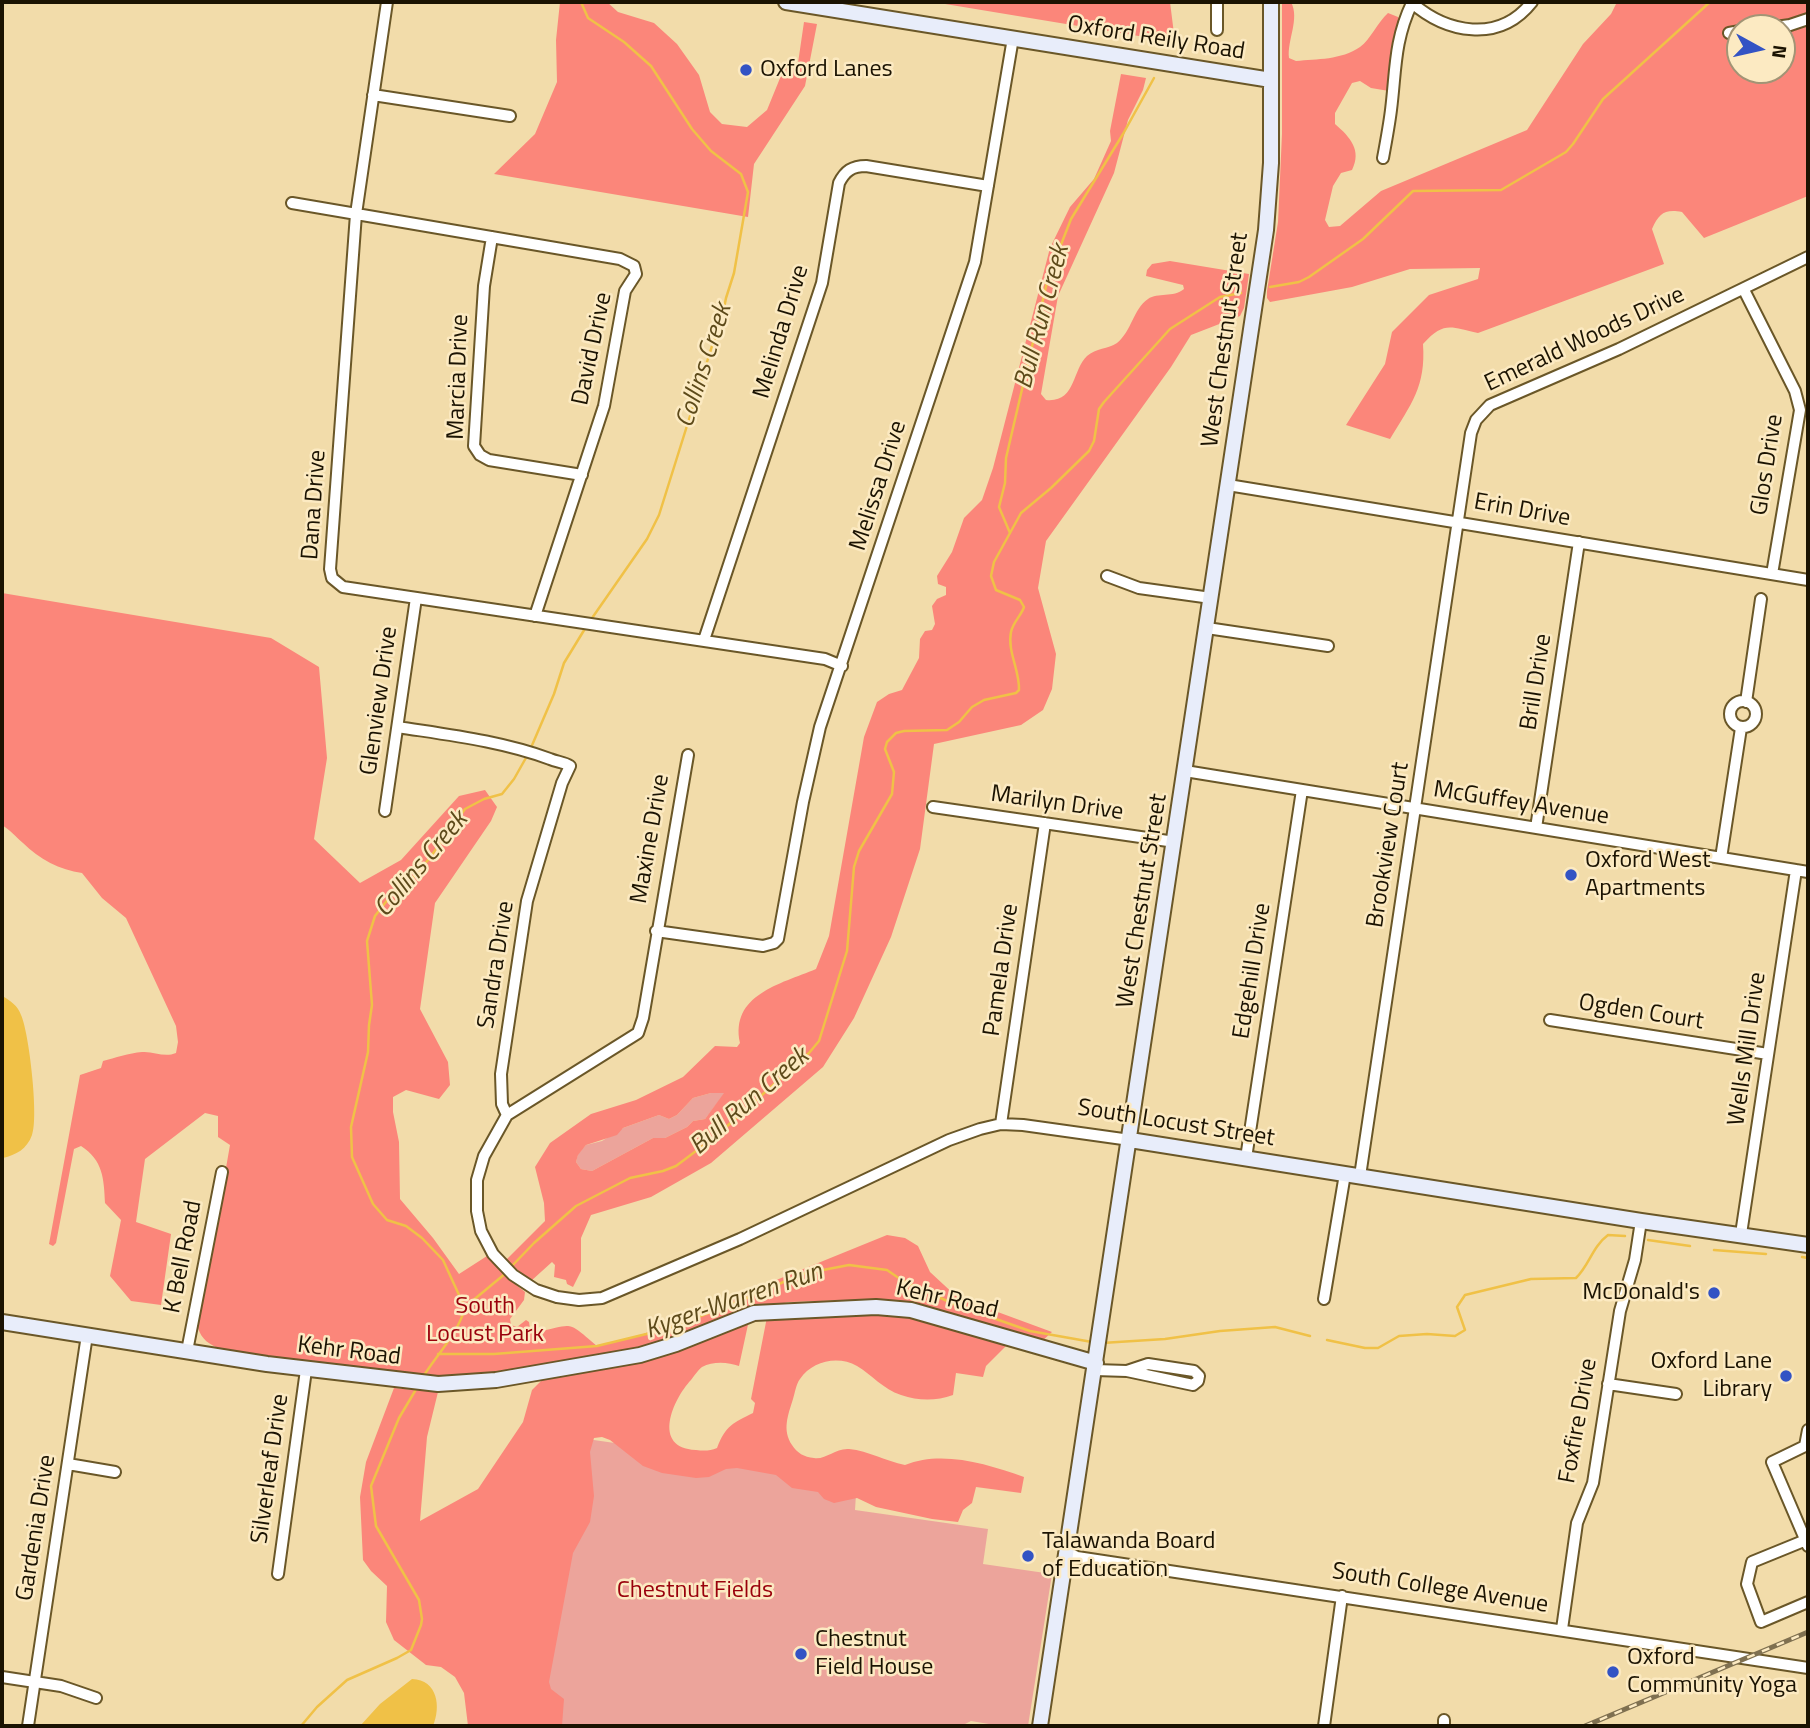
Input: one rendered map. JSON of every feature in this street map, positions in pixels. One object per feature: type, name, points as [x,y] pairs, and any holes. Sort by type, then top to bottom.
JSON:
[{"type":"main road","name":"Oxford Reily Road","points":[[786,2],[1271,80]]},
{"type":"main road","name":"West Chestnut Street","points":[[1043,1726],[1266,230],[1270,163],[1271,2]]},
{"type":"main road","name":"South Locust Street","points":[[1130,1140],[1808,1245]]},
{"type":"main road","name":"Kehr Road","points":[[2,1322],[306,1370],[438,1384],[496,1380],[640,1355],[677,1344],[754,1313],[876,1307],[911,1311],[1097,1355]]},
{"type":"street","name":"Dana Drive","points":[[387,2],[356,214],[330,569],[332,578],[343,587],[825,659],[842,666]]},
{"type":"street","points":[[1217,2],[1217,30]]},
{"type":"street","points":[[1383,158],[1391,111],[1397,45],[1411,3],[1444,23],[1476,30],[1488,29],[1510,20],[1532,2]]},
{"type":"street","name":"Melissa Drive","points":[[774,943],[779,933],[818,737],[975,262],[1013,38]]},
{"type":"street","points":[[373,95],[510,116]]},
{"type":"street","name":"Melinda Drive","points":[[704,640],[822,283],[839,183],[843,175],[857,166],[866,166],[988,186]]},
{"type":"street","name":"David Drive","points":[[292,203],[620,259],[629,262],[636,270],[634,279],[625,291],[604,406],[535,616]]},
{"type":"street","name":"Marcia Drive","points":[[492,237],[484,286],[472,440],[474,446],[480,455],[489,460],[582,475]]},
{"type":"street","name":"Emerald Woods Drive","points":[[1458,521],[1471,433],[1476,420],[1490,405],[1619,349],[1808,257]]},
{"type":"street","name":"Glos Drive","points":[[1744,290],[1798,400],[1803,430],[1772,574]]},
{"type":"street","name":"Erin Drive","points":[[1228,485],[1808,580]]},
{"type":"street","name":"Brookview Court","points":[[1324,1299],[1353,1175],[1416,808],[1458,521]]},
{"type":"street","name":"Brill Drive","points":[[1536,828],[1579,542]]},
{"type":"street","points":[[1107,576],[1139,588],[1211,598]]},
{"type":"street","name":"Glenview Drive","points":[[385,811],[416,598]]},
{"type":"street","points":[[1746,702],[1761,599]]},
{"type":"street","points":[[1207,628],[1328,646]]},
{"type":"street","points":[[1746,702],[1753,706],[1756,715],[1753,723],[1741,728],[1733,723],[1730,711],[1735,703],[1746,702]]},
{"type":"street","name":"Sandra Drive","points":[[398,727],[529,751],[569,764],[570,769],[562,783],[527,901],[501,1074],[502,1104],[507,1115]]},
{"type":"street","points":[[1721,858],[1741,728]]},
{"type":"street","name":"Maxine Drive","points":[[507,1115],[638,1032],[643,1018],[688,755]]},
{"type":"street","name":"McGuffey Avenue","points":[[1185,771],[1808,872]]},
{"type":"street","name":"Edgehill Drive","points":[[1246,1158],[1302,790]]},
{"type":"street","name":"Marilyn Drive","points":[[933,807],[1175,842]]},
{"type":"street","name":"Pamela Drive","points":[[1000,1124],[1045,822]]},
{"type":"street","name":"Wells Mill Drive","points":[[1741,1234],[1796,870]]},
{"type":"street","name":"Maxine Drive","points":[[656,931],[764,946],[774,943]]},
{"type":"street","name":"Ogden Court","points":[[1550,1020],[1768,1055]]},
{"type":"street","name":"South Locust Street","points":[[507,1115],[480,1169],[476,1192],[481,1231],[493,1254],[513,1275],[536,1290],[568,1299],[602,1298],[632,1287],[949,1140],[1000,1124],[1130,1140]]},
{"type":"street","name":"K Bell Road","points":[[187,1351],[222,1172]]},
{"type":"street","name":"Foxfire Drive","points":[[1562,1629],[1577,1523],[1593,1483],[1620,1311],[1635,1260],[1641,1221]]},
{"type":"street","name":"Gardenia Drive","points":[[28,1726],[87,1335]]},
{"type":"street","points":[[1097,1355],[1126,1371],[1193,1385],[1199,1376],[1194,1371],[1148,1364],[1126,1371]]},
{"type":"street","name":"Silverleaf Drive","points":[[278,1574],[306,1370]]},
{"type":"street","points":[[1608,1384],[1676,1394]]},
{"type":"street","points":[[1808,1430],[1805,1446],[1772,1462],[1807,1543],[1752,1562],[1747,1584],[1762,1622],[1808,1602]]},
{"type":"street","points":[[68,1464],[115,1472]]},
{"type":"street","name":"South College Avenue","points":[[1067,1552],[1077,1557],[1808,1668]]},
{"type":"street","points":[[1324,1726],[1342,1596]]},
{"type":"street","points":[[2,1677],[79,1691],[96,1698]]},
{"type":"green space","points":[[560,2],[607,2],[618,12],[654,23],[677,44],[699,75],[710,112],[722,124],[747,127],[767,110],[787,61],[798,63],[804,22],[817,24],[805,86],[754,164],[748,217],[494,174],[535,134],[557,82],[556,40]]},
{"type":"green space","points":[[933,2],[1170,2],[1175,42]]},
{"type":"green space","points":[[1282,2],[1291,2],[1293,9],[1289,58],[1296,61],[1329,58],[1353,51],[1364,44],[1388,13],[1398,17],[1407,29],[1398,81],[1389,91],[1371,88],[1360,81],[1352,83],[1335,113],[1335,124],[1350,139],[1356,156],[1352,170],[1341,173],[1333,186],[1325,220],[1329,227],[1340,226],[1381,191],[1527,130],[1583,44],[1611,14],[1617,2],[1808,2],[1808,196],[1704,238],[1682,212],[1667,212],[1657,219],[1652,229],[1664,264],[1478,333],[1454,328],[1442,329],[1423,344],[1422,372],[1416,394],[1390,439],[1346,425],[1385,364],[1392,332],[1429,295],[1478,279],[1480,268],[1410,269],[1352,287],[1270,302],[1267,291],[1278,222],[1282,134]]},
{"type":"green space","points":[[1121,74],[1146,78],[1128,120],[1114,173],[1058,296],[1041,394],[1046,400],[1056,400],[1068,391],[1087,356],[1117,343],[1122,338],[1143,303],[1156,296],[1184,289],[1183,285],[1146,276],[1152,264],[1170,261],[1249,274],[1244,308],[1240,316],[1191,335],[1046,541],[1038,588],[1056,654],[1052,689],[1043,710],[1021,725],[934,744],[920,849],[891,937],[854,1018],[823,1067],[711,1163],[651,1197],[591,1215],[581,1238],[581,1271],[573,1287],[567,1284],[566,1280],[554,1277],[555,1265],[552,1262],[531,1281],[506,1260],[545,1221],[544,1203],[535,1167],[550,1143],[591,1114],[636,1100],[683,1077],[715,1046],[737,1047],[740,1043],[739,1027],[743,1013],[750,1002],[773,986],[816,969],[829,936],[864,737],[877,702],[902,690],[919,658],[920,639],[925,631],[932,630],[935,624],[932,606],[937,599],[946,595],[946,587],[938,584],[937,576],[952,552],[964,518],[982,500],[993,468],[1050,248],[1070,207],[1094,179],[1111,141],[1110,131]],"holes":[[[724,1093],[705,1119],[693,1121],[665,1138],[653,1138],[592,1171],[581,1169],[576,1162],[586,1145],[617,1135],[623,1128],[659,1115],[669,1119],[677,1115],[693,1098]]]},
{"type":"green space","name":"South Locust Park","points":[[2,593],[271,638],[319,667],[327,758],[314,839],[360,883],[401,860],[459,796],[485,790],[497,807],[491,821],[435,903],[420,1009],[448,1062],[450,1085],[439,1099],[406,1090],[393,1097],[393,1112],[399,1142],[400,1199],[459,1274],[487,1256],[505,1276],[525,1292],[524,1300],[510,1319],[511,1325],[517,1327],[526,1320],[530,1329],[536,1332],[569,1326],[597,1346],[636,1337],[887,1235],[905,1238],[918,1246],[930,1272],[957,1297],[1052,1332],[1041,1342],[915,1303],[882,1299],[789,1302],[744,1311],[643,1349],[466,1376],[434,1377],[384,1373],[220,1349],[206,1341],[198,1328],[230,1145],[218,1137],[218,1116],[205,1113],[145,1159],[136,1222],[171,1234],[161,1305],[131,1301],[110,1276],[121,1220],[105,1203],[103,1178],[98,1164],[81,1146],[74,1149],[56,1243],[53,1246],[49,1244],[80,1075],[101,1068],[103,1061],[127,1054],[176,1053],[178,1042],[176,1026],[126,918],[102,898],[82,873],[43,859],[2,825]]},
{"type":"green space","points":[[711,1093],[725,1093],[705,1119],[693,1121],[665,1138],[653,1138],[592,1171],[581,1169],[576,1162],[578,1154],[586,1145],[602,1141],[623,1128],[659,1115],[669,1119],[677,1115],[693,1098]]},
{"type":"green space","points":[[895,1313],[930,1320],[1007,1345],[986,1366],[983,1377],[956,1373],[953,1395],[927,1400],[901,1395],[850,1363],[834,1361],[818,1364],[805,1373],[797,1386],[787,1422],[787,1434],[792,1445],[801,1454],[814,1458],[849,1449],[905,1465],[934,1459],[980,1464],[1024,1477],[1021,1493],[976,1487],[972,1503],[963,1510],[958,1522],[932,1519],[876,1507],[857,1498],[834,1503],[824,1499],[818,1492],[792,1488],[776,1475],[737,1468],[726,1469],[709,1477],[696,1478],[662,1473],[643,1466],[610,1440],[594,1438],[590,1452],[594,1496],[590,1522],[573,1553],[549,1682],[551,1689],[564,1699],[562,1726],[468,1726],[464,1693],[455,1677],[441,1667],[426,1665],[394,1640],[386,1622],[387,1586],[363,1560],[360,1497],[366,1462],[394,1388],[438,1392],[427,1437],[420,1521],[478,1489],[523,1422],[532,1390],[543,1379],[683,1349],[749,1320],[739,1366],[720,1363],[702,1367],[684,1388],[673,1410],[670,1432],[674,1441],[682,1447],[709,1450],[717,1448],[731,1426],[753,1413],[755,1403],[751,1399],[767,1317]]},
{"type":"green space","name":"Chestnut Fields","points":[[580,1438],[857,1478],[855,1510],[988,1529],[983,1564],[1052,1574],[1028,1726],[1001,1726],[971,1721],[961,1726],[537,1726]]},
{"type":"shaded area","points":[[2,996],[18,1009],[24,1024],[32,1075],[34,1111],[34,1126],[27,1144],[17,1153],[3,1158]]},
{"type":"shaded area","points":[[412,1679],[427,1684],[432,1689],[437,1703],[433,1726],[360,1726],[380,1704]]},
{"type":"waterway","name":"Collins Creek","points":[[581,2],[588,18],[624,42],[651,66],[692,129],[711,151],[741,174],[748,192],[734,273],[721,323],[659,515],[647,539],[590,621]]},
{"type":"waterway","name":"Bull Run Creek","points":[[1270,287],[1299,282],[1309,277],[1363,239],[1413,191],[1501,190],[1566,152],[1603,99],[1710,2]]},
{"type":"waterway","name":"Bull Run Creek","points":[[1010,533],[999,507],[1005,483],[1006,458],[1048,278],[1071,219],[1154,78]]},
{"type":"waterway","name":"Bull Run Creek","points":[[510,1268],[576,1206],[630,1178],[676,1166],[716,1136],[819,1041],[847,951],[854,867],[859,851],[892,794],[894,772],[885,749],[887,742],[896,733],[904,731],[947,730],[959,722],[972,707],[984,700],[1019,690],[1010,639],[1012,628],[1024,607],[1020,600],[996,590],[991,576],[994,562],[1021,513],[1089,451],[1094,441],[1099,409],[1170,329],[1220,297],[1241,293]]},
{"type":"waterway","name":"Collins Creek","points":[[530,750],[564,663],[586,627]]},
{"type":"waterway","name":"Collins Creek","points":[[423,1377],[452,1335],[465,1308],[443,1260],[422,1238],[406,1226],[387,1220],[373,1204],[352,1157],[351,1127],[368,1052],[372,1005],[367,941],[375,916],[392,894],[409,882],[429,859],[465,809],[484,799],[502,794],[527,756]]},
{"type":"waterway","name":"Kyger-Warren Run","points":[[1327,1340],[1378,1348],[1399,1336],[1455,1336],[1465,1330],[1457,1307],[1465,1295],[1531,1279],[1576,1278],[1608,1235],[1625,1236]]},
{"type":"waterway","name":"Kyger-Warren Run","points":[[1648,1240],[1690,1246]]},
{"type":"waterway","name":"Kyger-Warren Run","points":[[1714,1250],[1766,1254]]},
{"type":"waterway","name":"Kyger-Warren Run","points":[[1802,1257],[1808,1258]]},
{"type":"waterway","name":"Kyger-Warren Run","points":[[438,1354],[494,1354],[597,1346],[667,1329],[802,1274],[849,1265],[887,1270],[903,1281],[956,1305],[1030,1331],[1092,1342]]},
{"type":"waterway","name":"Bull Run Creek","points":[[465,1307],[506,1273]]},
{"type":"waterway","name":"Kyger-Warren Run","points":[[1102,1343],[1275,1327],[1310,1336]]},
{"type":"waterway","name":"Collins Creek","points":[[301,1726],[317,1707],[347,1680],[411,1650],[421,1625],[419,1600],[376,1526],[371,1486],[399,1418],[418,1386]]},
{"type":"railway","points":[[1585,1726],[1808,1632]]},
{"type":"place","name":"Oxford Lanes","points":[[746,70]]},
{"type":"place","name":"Oxford West Apartments","points":[[1571,875]]},
{"type":"place","name":"McDonald's","points":[[1714,1293]]},
{"type":"place","name":"Oxford Lane Library","points":[[1786,1376]]},
{"type":"place","name":"Talawanda Board of Education","points":[[1028,1556]]},
{"type":"place","name":"Chestnut Field House","points":[[801,1654]]},
{"type":"place","name":"Oxford Community Yoga","points":[[1613,1672]]}]
